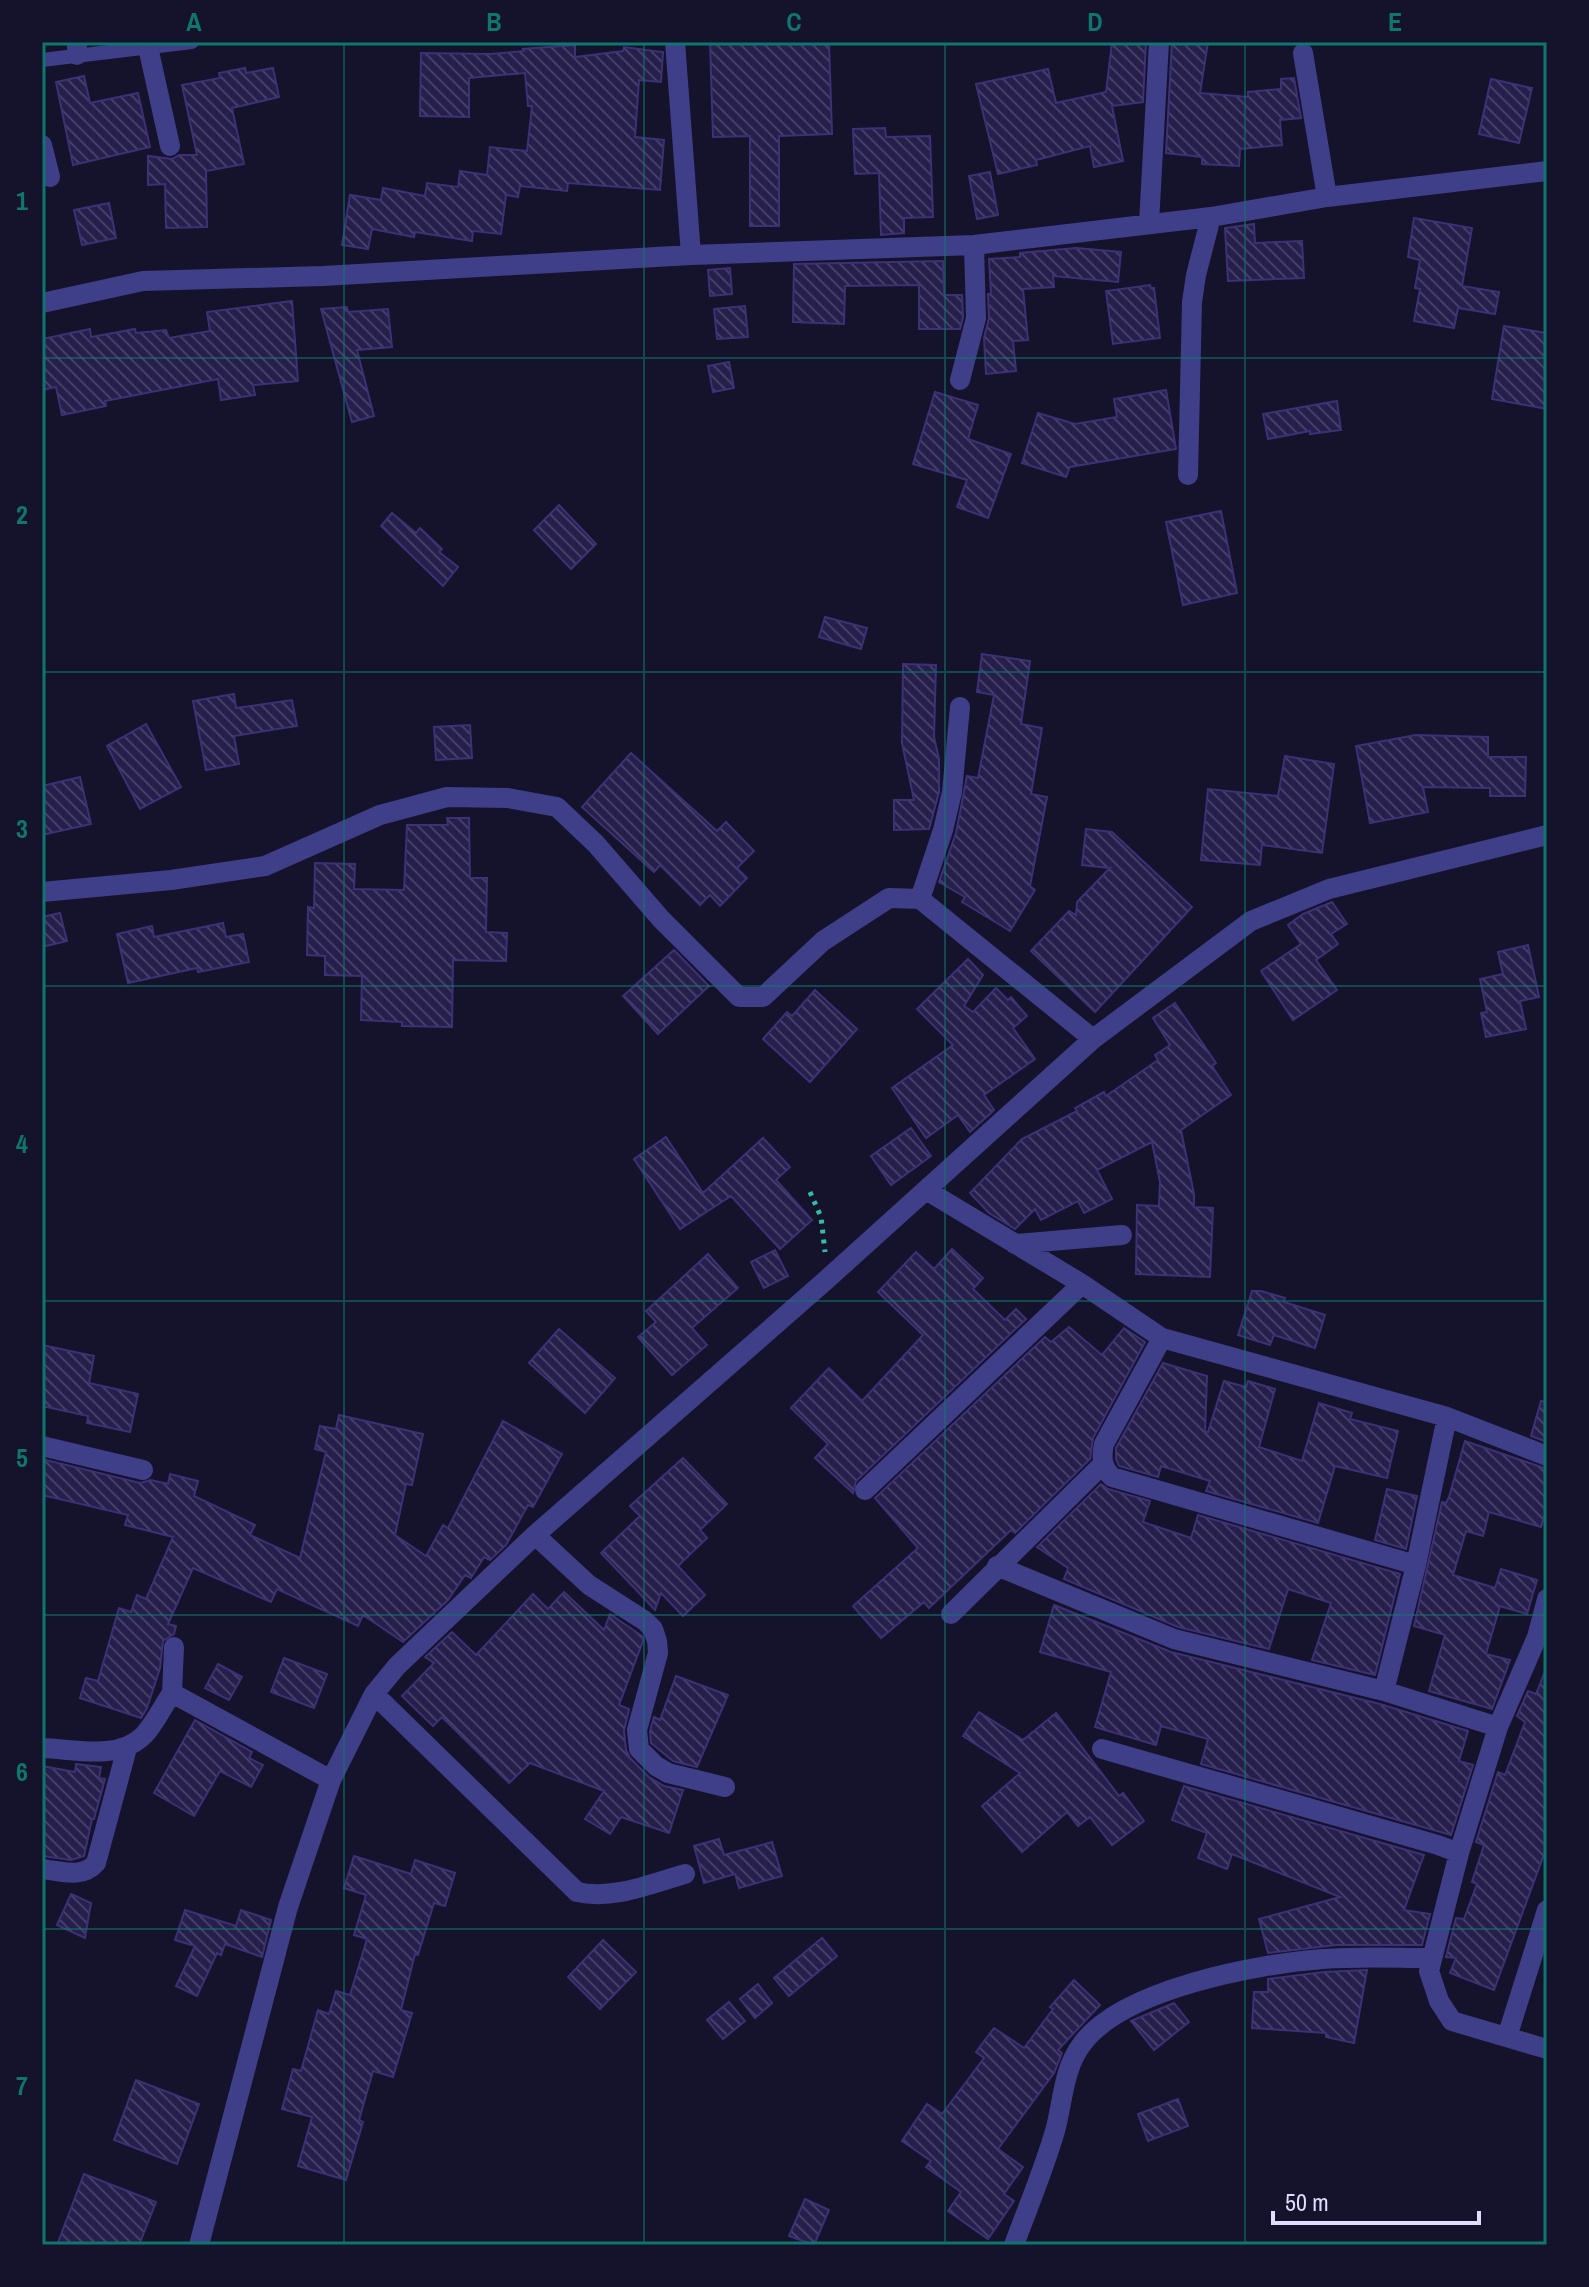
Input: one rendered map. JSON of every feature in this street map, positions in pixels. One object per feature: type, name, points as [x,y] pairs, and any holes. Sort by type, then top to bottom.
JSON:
[{"type":"street","points":[[675,42],[691,255]]},
{"type":"street","points":[[1149,223],[1159,42]]},
{"type":"street","points":[[148,47],[170,146]]},
{"type":"street","points":[[1303,53],[1327,197]]},
{"type":"street","points":[[42,145],[50,177]]},
{"type":"street","points":[[42,303],[143,281],[323,276],[691,255],[974,245],[1211,217],[1327,197],[1547,171]]},
{"type":"street","points":[[1188,475],[1192,302],[1211,217]]},
{"type":"street","points":[[960,380],[976,318],[974,245]]},
{"type":"street","points":[[920,899],[952,792],[960,707]]},
{"type":"street","points":[[42,892],[171,880],[265,866],[380,815],[447,797],[508,798],[557,807],[596,844],[661,919],[739,997],[763,997],[823,941],[889,898],[920,899],[1093,1039]]},
{"type":"street","points":[[199,2245],[288,1907],[331,1780],[374,1694],[423,1641],[535,1535],[825,1281],[1093,1039],[1251,921],[1329,889],[1547,835]]},
{"type":"street","points":[[926,1190],[1082,1284],[1162,1338],[1447,1417],[1547,1456]]},
{"type":"street","points":[[1015,1244],[1122,1235]]},
{"type":"street","points":[[865,1490],[1082,1284]]},
{"type":"street","points":[[1162,1338],[1104,1444],[1101,1454],[1103,1464],[1112,1477],[1416,1565]]},
{"type":"street","points":[[1384,1691],[1416,1565],[1447,1417]]},
{"type":"street","points":[[42,1446],[143,1470]]},
{"type":"street","points":[[951,1614],[1103,1464]]},
{"type":"street","points":[[535,1535],[589,1585],[653,1629],[658,1653],[637,1730],[639,1749],[668,1773],[725,1787]]},
{"type":"street","points":[[997,1566],[1174,1639],[1384,1691],[1498,1727]]},
{"type":"street","points":[[1547,1599],[1537,1637],[1498,1727],[1459,1853],[1429,1971],[1439,2001],[1452,2021],[1547,2049]]},
{"type":"street","points":[[42,1748],[113,1751],[127,1748],[145,1734],[172,1693],[174,1647]]},
{"type":"street","points":[[172,1693],[331,1780]]},
{"type":"street","points":[[374,1694],[577,1892],[593,1896],[615,1893],[685,1874]]},
{"type":"street","points":[[42,1869],[78,1874],[86,1872],[96,1863],[127,1748]]},
{"type":"street","points":[[1102,1749],[1459,1853]]},
{"type":"street","points":[[1507,2037],[1547,1910]]},
{"type":"street","points":[[1014,2245],[1047,2154],[1073,2061],[1082,2044],[1121,2011],[1158,1993],[1261,1967],[1324,1959],[1432,1958]]},
{"type":"lane","points":[[42,60],[77,48],[148,47],[192,42]]},
{"type":"path","points":[[810,1192],[821,1217],[825,1238],[825,1281]]},
{"type":"building","points":[[710,42],[829,42],[832,134],[779,136],[779,226],[750,226],[750,136],[713,137]]},
{"type":"building","points":[[1112,42],[1146,42],[1143,102],[1112,106],[1123,161],[1094,167],[1090,146],[1036,160],[1037,165],[998,174],[976,84],[1048,69],[1056,103],[1106,92]]},
{"type":"building","points":[[1172,42],[1208,42],[1200,93],[1248,97],[1248,92],[1281,89],[1281,79],[1294,78],[1301,118],[1280,120],[1282,145],[1240,149],[1239,166],[1202,164],[1202,157],[1166,153]]},
{"type":"building","points":[[575,45],[575,57],[623,51],[624,47],[663,52],[661,82],[639,80],[635,137],[664,140],[660,190],[568,183],[567,191],[520,186],[518,197],[506,195],[501,234],[473,231],[472,241],[415,232],[414,237],[372,229],[368,249],[342,245],[350,195],[381,200],[383,188],[425,196],[427,183],[458,187],[460,171],[487,175],[490,147],[527,151],[532,106],[528,106],[525,73],[469,78],[469,117],[420,116],[421,53],[491,54]]},
{"type":"building","points":[[245,68],[246,73],[273,68],[279,97],[232,108],[244,164],[206,171],[207,227],[166,228],[165,184],[148,185],[148,156],[172,159],[179,155],[197,155],[182,85],[220,78],[219,73]]},
{"type":"building","points":[[84,76],[90,103],[138,93],[150,147],[73,165],[56,82]]},
{"type":"building","points":[[1491,79],[1532,88],[1519,143],[1479,134]]},
{"type":"building","points":[[885,128],[886,137],[930,136],[933,217],[904,218],[904,233],[881,235],[879,173],[855,174],[853,129]]},
{"type":"building","points":[[990,172],[998,215],[977,219],[969,176]]},
{"type":"building","points":[[109,203],[116,238],[82,245],[74,210]]},
{"type":"building","points":[[1414,218],[1472,228],[1462,286],[1499,292],[1495,314],[1458,308],[1454,328],[1414,321],[1420,289],[1415,288],[1420,260],[1408,257]]},
{"type":"building","points":[[1254,224],[1255,243],[1302,241],[1304,278],[1228,281],[1225,228]]},
{"type":"building","points":[[1076,248],[1121,252],[1118,282],[1053,276],[1054,287],[1023,289],[1028,340],[1013,341],[1016,371],[986,374],[984,338],[989,318],[988,294],[991,294],[989,259]]},
{"type":"building","points":[[943,261],[944,295],[962,295],[960,329],[919,329],[919,285],[845,286],[844,324],[793,322],[794,264]]},
{"type":"building","points":[[730,268],[732,294],[710,296],[708,270]]},
{"type":"building","points":[[1150,285],[1154,288],[1160,338],[1113,344],[1106,291]]},
{"type":"building","points":[[292,301],[298,381],[253,385],[255,395],[221,400],[218,379],[105,401],[106,406],[62,415],[56,387],[42,390],[42,339],[90,329],[91,337],[135,329],[136,333],[166,330],[169,338],[210,331],[207,312]]},
{"type":"building","points":[[745,306],[748,337],[717,339],[714,309]]},
{"type":"building","points":[[347,307],[348,312],[388,309],[392,347],[357,350],[374,416],[352,422],[321,309]]},
{"type":"building","points":[[1504,326],[1547,333],[1547,409],[1492,399]]},
{"type":"building","points":[[729,362],[734,388],[713,392],[708,366]]},
{"type":"building","points":[[1166,390],[1176,449],[1070,467],[1066,477],[1022,463],[1038,413],[1075,424],[1117,417],[1114,399]]},
{"type":"building","points":[[935,392],[978,405],[968,439],[1011,454],[988,518],[957,507],[967,480],[913,464]]},
{"type":"building","points":[[1337,401],[1341,430],[1310,434],[1310,431],[1268,439],[1263,414]]},
{"type":"building","points":[[559,505],[596,544],[571,569],[534,530]]},
{"type":"building","points":[[1221,511],[1237,593],[1183,605],[1166,522]]},
{"type":"building","points":[[392,513],[416,533],[420,528],[442,549],[439,552],[458,567],[443,586],[381,526]]},
{"type":"building","points":[[825,617],[867,628],[861,649],[819,637]]},
{"type":"building","points":[[982,654],[1030,661],[1021,724],[1042,728],[1031,794],[1047,797],[1030,886],[1035,890],[1010,931],[962,902],[965,897],[939,882],[956,833],[967,776],[978,778],[994,695],[977,692]]},
{"type":"building","points":[[903,664],[936,665],[934,737],[939,759],[939,792],[929,829],[894,830],[894,800],[914,800],[902,743]]},
{"type":"building","points":[[234,694],[236,708],[292,700],[297,726],[234,736],[239,764],[206,770],[193,701]]},
{"type":"building","points":[[146,724],[181,787],[140,809],[107,746]]},
{"type":"building","points":[[470,725],[472,758],[436,760],[434,727]]},
{"type":"building","points":[[1416,735],[1488,737],[1488,757],[1526,757],[1525,796],[1490,796],[1490,788],[1423,787],[1428,812],[1370,823],[1356,746]]},
{"type":"building","points":[[631,753],[717,831],[726,822],[754,851],[737,868],[747,878],[720,906],[710,895],[700,905],[660,865],[654,872],[582,807]]},
{"type":"building","points":[[1285,756],[1334,764],[1322,853],[1262,845],[1260,865],[1201,860],[1208,789],[1278,796]]},
{"type":"building","points":[[80,777],[91,824],[42,835],[42,786]]},
{"type":"building","points":[[447,818],[469,818],[470,878],[487,878],[486,932],[507,933],[506,961],[453,960],[452,1027],[402,1026],[402,1022],[361,1020],[362,976],[325,975],[325,956],[307,955],[308,907],[314,908],[315,863],[355,864],[354,889],[404,890],[407,825],[448,825]]},
{"type":"building","points":[[1086,829],[1112,832],[1192,907],[1095,1012],[1031,951],[1069,911],[1076,915],[1077,902],[1110,868],[1082,865]]},
{"type":"building","points":[[1332,902],[1347,924],[1331,934],[1338,944],[1316,960],[1337,990],[1293,1020],[1261,971],[1301,944],[1288,925],[1303,914]]},
{"type":"building","points":[[60,913],[67,941],[42,947],[42,917]]},
{"type":"building","points":[[223,923],[226,937],[243,934],[249,962],[198,972],[197,968],[128,983],[117,934],[152,926],[154,937]]},
{"type":"building","points":[[1528,945],[1539,997],[1520,1001],[1526,1029],[1486,1037],[1481,1013],[1487,1012],[1480,979],[1503,974],[1498,952]]},
{"type":"building","points":[[674,950],[709,986],[658,1034],[623,996]]},
{"type":"building","points":[[968,959],[983,975],[964,1006],[973,1012],[996,988],[1008,1000],[1011,997],[1027,1016],[1013,1028],[1035,1059],[984,1095],[994,1110],[970,1132],[958,1115],[926,1138],[892,1088],[953,1045],[917,1009]]},
{"type":"building","points":[[815,990],[857,1029],[810,1082],[763,1039],[787,1012],[792,1016]]},
{"type":"building","points":[[1175,1003],[1216,1063],[1212,1066],[1231,1095],[1181,1130],[1194,1207],[1213,1208],[1210,1277],[1136,1274],[1137,1205],[1159,1206],[1160,1182],[1152,1142],[1097,1170],[1112,1199],[1084,1213],[1078,1201],[1041,1220],[1035,1209],[1015,1229],[989,1213],[970,1193],[1022,1139],[1077,1111],[1075,1108],[1104,1092],[1106,1096],[1158,1060],[1155,1055],[1170,1045],[1153,1018]]},
{"type":"building","points":[[911,1128],[931,1156],[891,1185],[871,1156]]},
{"type":"building","points":[[666,1137],[703,1193],[763,1138],[790,1167],[776,1180],[812,1220],[780,1249],[731,1196],[680,1229],[634,1159]]},
{"type":"building","points":[[952,1249],[983,1278],[973,1289],[1005,1320],[1016,1309],[1026,1319],[856,1481],[853,1493],[815,1458],[828,1444],[791,1408],[829,1368],[862,1401],[923,1335],[878,1292],[916,1252],[934,1269]]},
{"type":"building","points":[[775,1250],[788,1276],[764,1288],[751,1262]]},
{"type":"building","points":[[708,1254],[738,1288],[692,1328],[707,1345],[672,1375],[638,1337],[656,1322],[646,1311]]},
{"type":"building","points":[[1252,1291],[1285,1298],[1284,1302],[1325,1315],[1315,1348],[1274,1335],[1270,1345],[1238,1335]]},
{"type":"building","points":[[1069,1327],[1102,1355],[1124,1328],[1145,1342],[1093,1438],[1090,1459],[1015,1533],[1011,1530],[929,1608],[924,1602],[881,1638],[853,1606],[918,1548],[875,1498],[1045,1337],[1051,1342]]},
{"type":"building","points":[[559,1329],[615,1378],[585,1413],[529,1363]]},
{"type":"building","points":[[42,1345],[94,1356],[89,1383],[138,1394],[130,1432],[87,1423],[88,1416],[42,1406]]},
{"type":"building","points":[[1163,1363],[1207,1376],[1205,1432],[1208,1432],[1224,1381],[1246,1387],[1248,1381],[1275,1389],[1259,1447],[1302,1461],[1319,1403],[1352,1413],[1350,1419],[1398,1431],[1387,1478],[1335,1466],[1318,1523],[1206,1491],[1210,1481],[1161,1466],[1158,1477],[1119,1466],[1116,1448]]},
{"type":"building","points":[[1541,1401],[1547,1402],[1547,1442],[1531,1436]]},
{"type":"building","points":[[339,1415],[423,1434],[412,1485],[406,1484],[395,1535],[426,1556],[443,1525],[448,1528],[503,1421],[562,1454],[533,1507],[528,1505],[506,1545],[490,1560],[484,1557],[471,1578],[465,1575],[448,1600],[403,1642],[363,1615],[358,1626],[277,1589],[271,1602],[193,1568],[168,1624],[176,1626],[174,1634],[163,1641],[160,1668],[141,1718],[80,1698],[86,1678],[98,1681],[119,1608],[131,1612],[137,1595],[146,1599],[173,1537],[125,1525],[128,1515],[42,1495],[42,1459],[140,1483],[151,1480],[168,1484],[170,1474],[198,1481],[194,1496],[255,1525],[250,1535],[300,1558],[326,1452],[315,1449],[320,1426],[336,1429]]},
{"type":"building","points":[[1465,1441],[1547,1469],[1547,1508],[1541,1527],[1489,1512],[1483,1536],[1466,1531],[1453,1575],[1495,1588],[1501,1569],[1537,1580],[1527,1614],[1500,1606],[1486,1654],[1510,1660],[1492,1709],[1429,1691],[1445,1635],[1414,1626],[1442,1502],[1446,1503],[1449,1497]]},
{"type":"building","points":[[683,1458],[727,1504],[700,1530],[707,1538],[678,1566],[705,1595],[683,1616],[661,1593],[655,1610],[601,1553],[640,1516],[630,1506]]},
{"type":"building","points":[[1101,1484],[1108,1489],[1150,1501],[1143,1522],[1191,1538],[1198,1515],[1400,1574],[1375,1675],[1312,1660],[1331,1603],[1288,1589],[1269,1649],[1178,1627],[1064,1579],[1068,1568],[1037,1547]]},
{"type":"building","points":[[1387,1489],[1417,1496],[1406,1549],[1375,1540]]},
{"type":"building","points":[[564,1592],[604,1630],[610,1614],[642,1636],[643,1641],[619,1705],[629,1709],[624,1731],[630,1758],[649,1777],[664,1786],[683,1790],[669,1833],[621,1817],[610,1834],[585,1819],[604,1791],[530,1763],[509,1783],[442,1717],[433,1726],[402,1696],[434,1663],[425,1657],[452,1632],[476,1655],[533,1594],[548,1609]]},
{"type":"building","points":[[1054,1605],[1171,1652],[1380,1704],[1468,1731],[1459,1761],[1473,1765],[1451,1835],[1201,1764],[1208,1739],[1161,1726],[1156,1745],[1095,1727],[1111,1672],[1040,1652]]},
{"type":"building","points":[[284,1658],[327,1674],[314,1708],[271,1692]]},
{"type":"building","points":[[218,1664],[242,1677],[229,1700],[205,1688]]},
{"type":"building","points":[[1545,1671],[1547,1846],[1494,1990],[1450,1973],[1456,1958],[1446,1957],[1456,1918],[1464,1919],[1477,1884],[1472,1882],[1484,1845],[1476,1842],[1498,1772],[1505,1775],[1525,1722],[1517,1716],[1528,1691],[1536,1694]]},
{"type":"building","points":[[676,1676],[728,1695],[697,1767],[673,1761],[651,1743],[654,1717],[660,1720]]},
{"type":"building","points":[[979,1712],[1023,1740],[1056,1713],[1119,1796],[1123,1793],[1144,1821],[1112,1845],[1090,1817],[1078,1826],[1067,1812],[1022,1852],[982,1806],[1020,1773],[963,1736]]},
{"type":"building","points":[[195,1720],[252,1752],[249,1758],[263,1765],[251,1787],[220,1771],[194,1816],[154,1793]]},
{"type":"building","points":[[76,1764],[101,1767],[99,1778],[105,1779],[84,1856],[71,1860],[42,1856],[42,1766],[75,1772]]},
{"type":"building","points":[[1184,1786],[1424,1855],[1404,1910],[1430,1914],[1422,1945],[1336,1945],[1268,1953],[1259,1919],[1340,1897],[1232,1854],[1227,1869],[1198,1858],[1207,1833],[1172,1820]]},
{"type":"building","points":[[719,1839],[724,1855],[772,1842],[782,1876],[739,1888],[735,1874],[704,1883],[694,1846]]},
{"type":"building","points":[[354,1856],[411,1874],[415,1860],[455,1873],[445,1906],[434,1903],[418,1955],[415,1954],[401,2010],[412,2013],[393,2077],[373,2071],[359,2120],[363,2122],[346,2180],[298,2166],[312,2117],[282,2109],[293,2069],[301,2071],[318,2010],[329,2014],[336,1991],[350,1995],[367,1939],[354,1935],[366,1895],[344,1888]]},
{"type":"building","points":[[71,1894],[91,1903],[85,1938],[57,1925]]},
{"type":"building","points":[[185,1910],[236,1926],[241,1910],[271,1920],[262,1957],[225,1944],[221,1955],[217,1953],[197,1996],[176,1986],[195,1946],[175,1940]]},
{"type":"building","points":[[822,1938],[837,1956],[789,1996],[774,1978]]},
{"type":"building","points":[[603,1940],[636,1972],[600,2009],[568,1977]]},
{"type":"building","points":[[1367,1970],[1354,2043],[1326,2037],[1326,2033],[1252,2028],[1254,1992],[1268,1992],[1268,1979]]},
{"type":"building","points":[[1074,1980],[1100,2005],[1058,2050],[1062,2053],[1054,2073],[998,2149],[1023,2167],[1004,2194],[1014,2201],[988,2239],[948,2211],[961,2192],[926,2167],[931,2161],[902,2141],[927,2104],[942,2114],[984,2058],[976,2052],[994,2028],[1024,2048],[1053,2009],[1050,2007]]},
{"type":"building","points":[[758,1984],[772,2003],[755,2018],[740,1999]]},
{"type":"building","points":[[729,2002],[745,2021],[723,2039],[707,2020]]},
{"type":"building","points":[[1174,2003],[1189,2022],[1154,2050],[1131,2021]]},
{"type":"building","points":[[136,2080],[199,2104],[177,2164],[114,2140]]},
{"type":"building","points":[[1178,2099],[1188,2126],[1148,2141],[1138,2114]]},
{"type":"building","points":[[84,2174],[156,2202],[139,2245],[57,2245]]},
{"type":"building","points":[[805,2199],[829,2210],[814,2245],[789,2236]]}]
